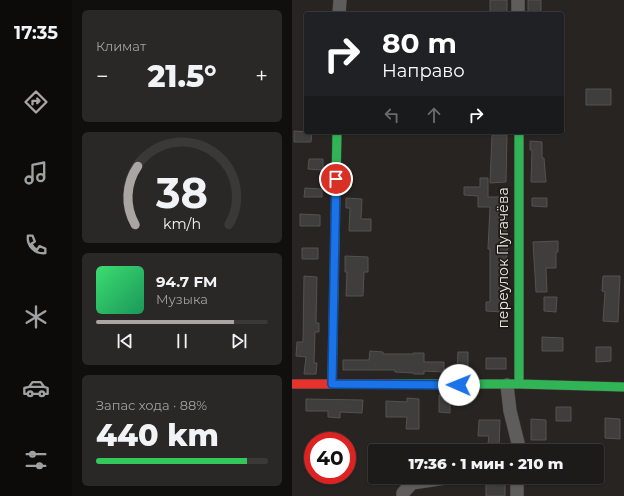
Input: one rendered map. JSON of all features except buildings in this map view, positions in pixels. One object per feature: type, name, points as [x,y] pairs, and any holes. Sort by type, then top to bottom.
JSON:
[{"type":"street","points":[[339,12],[340,0]]},
{"type":"street","points":[[518,0],[518,12]]},
{"type":"street","points":[[332,384],[337,134]]},
{"type":"street","name":"переулок Пугачёва","points":[[513,384],[519,134]]},
{"type":"street","points":[[292,384],[513,384],[624,387]]},
{"type":"street","points":[[513,384],[510,411],[518,444]]},
{"type":"street","points":[[403,496],[403,493],[411,484]]},
{"type":"street","points":[[517,496],[518,484]]},
{"type":"traffic: fast","points":[[332,384],[337,134]]},
{"type":"traffic: fast","points":[[519,134],[519,384]]},
{"type":"traffic: fast","points":[[394,384],[519,384],[624,387]]},
{"type":"traffic: jam","points":[[292,384],[394,384]]},
{"type":"route","points":[[336,179],[332,384],[459,385]]}]
